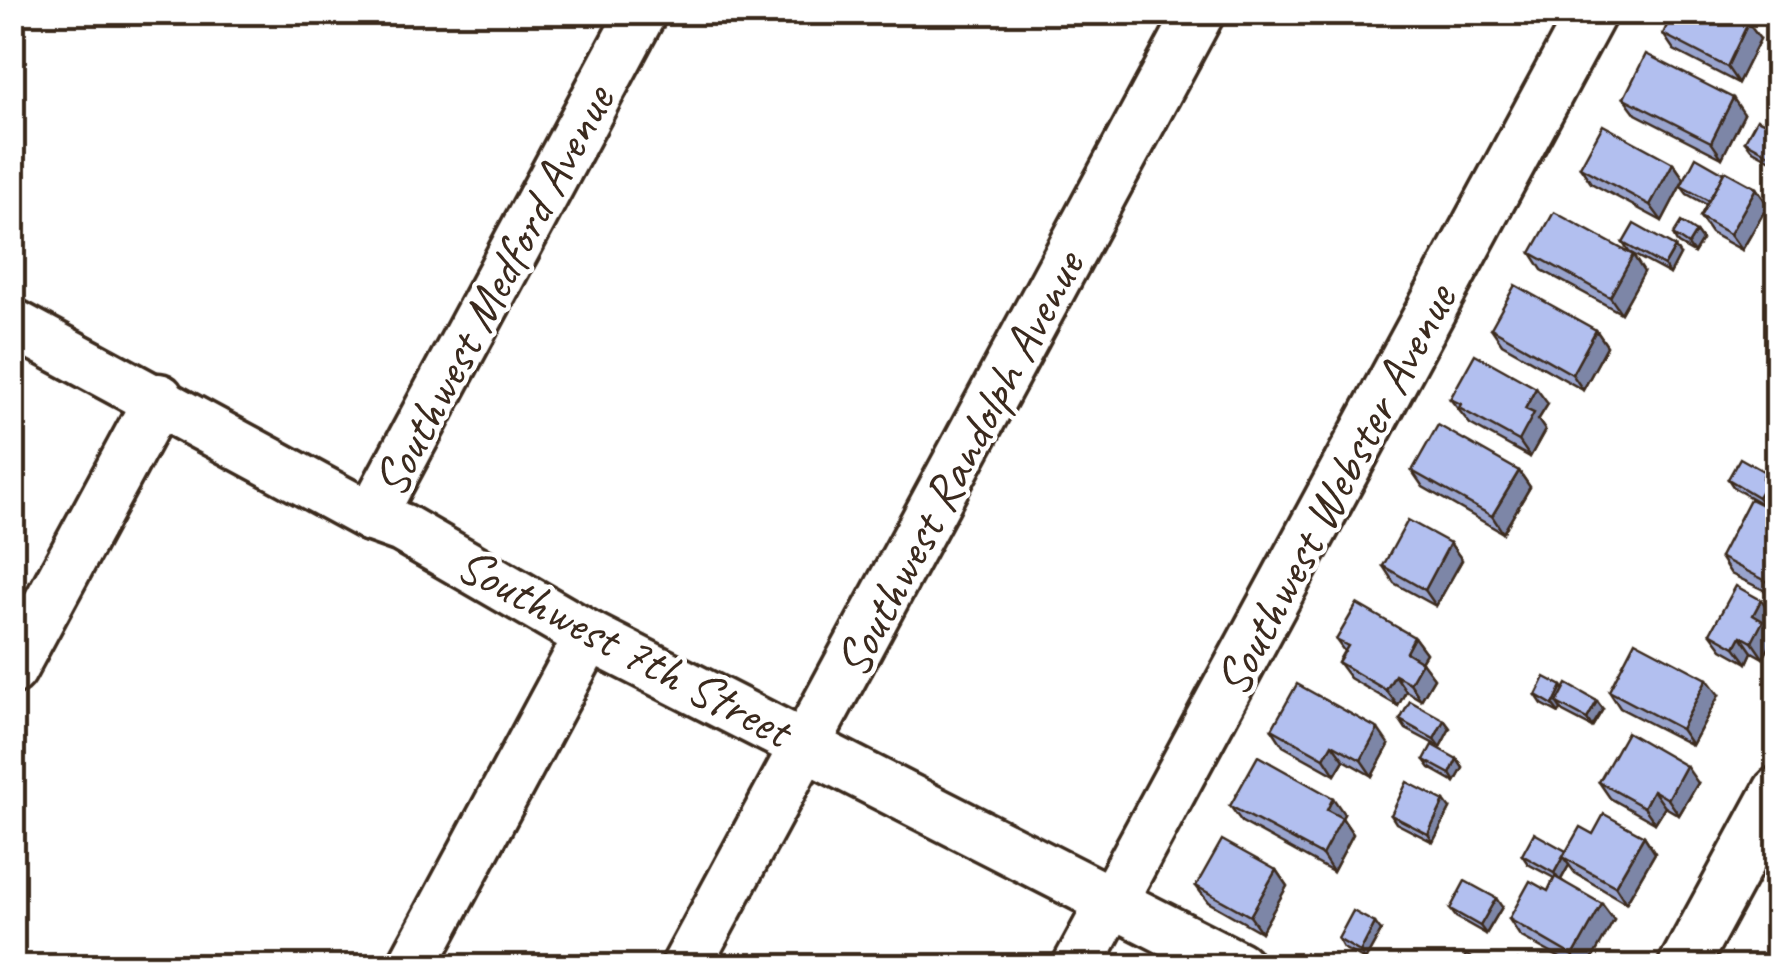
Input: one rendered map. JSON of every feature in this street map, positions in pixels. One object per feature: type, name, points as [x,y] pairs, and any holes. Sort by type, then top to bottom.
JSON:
[{"type":"street","name":"Southwest Medford Avenue","points":[[371,517],[642,12]]},
{"type":"street","name":"Southwest Randolph Avenue","points":[[686,966],[1200,12]]},
{"type":"street","name":"Southwest Webster Avenue","points":[[1077,966],[1592,12]]},
{"type":"street","name":"Southwest 7th Street","points":[[12,323],[159,398],[371,517],[402,528],[589,636],[1238,966]]},
{"type":"street","points":[[12,670],[159,398]]},
{"type":"street","points":[[412,966],[589,636]]},
{"type":"street","points":[[1683,966],[1778,792]]},
{"type":"building","points":[[1673,12],[1728,12],[1748,23],[1727,67],[1663,34]]},
{"type":"building","points":[[1646,54],[1733,98],[1711,142],[1624,98]]},
{"type":"building","points":[[1778,75],[1778,96],[1768,91]]},
{"type":"building","points":[[1757,119],[1778,129],[1778,159],[1745,141]]},
{"type":"building","points":[[1603,125],[1673,163],[1650,205],[1580,167]]},
{"type":"building","points":[[1696,157],[1724,173],[1709,201],[1681,186]]},
{"type":"building","points":[[1725,171],[1756,188],[1730,234],[1700,217]]},
{"type":"building","points":[[1554,212],[1633,255],[1610,297],[1531,253]]},
{"type":"building","points":[[1681,222],[1696,232],[1688,245],[1673,235]]},
{"type":"building","points":[[1634,224],[1675,247],[1664,266],[1623,243]]},
{"type":"building","points":[[1515,285],[1596,330],[1572,374],[1491,328]]},
{"type":"building","points":[[1475,354],[1536,388],[1525,409],[1534,413],[1519,441],[1459,408],[1461,404],[1450,399]]},
{"type":"building","points":[[1438,425],[1519,471],[1492,516],[1412,471]]},
{"type":"building","points":[[1778,453],[1778,487],[1762,478]]},
{"type":"building","points":[[1740,458],[1765,472],[1762,478],[1766,484],[1758,497],[1728,479]]},
{"type":"building","points":[[1750,499],[1778,513],[1770,531],[1778,534],[1776,586],[1720,557]]},
{"type":"building","points":[[1408,520],[1450,543],[1425,590],[1383,566]]},
{"type":"building","points":[[1736,586],[1761,600],[1753,615],[1763,621],[1752,642],[1741,636],[1735,647],[1710,633]]},
{"type":"building","points":[[1357,604],[1414,637],[1406,652],[1422,662],[1410,683],[1395,675],[1386,690],[1338,662],[1348,646],[1336,640]]},
{"type":"building","points":[[1635,641],[1707,679],[1681,729],[1609,691]]},
{"type":"building","points":[[1545,677],[1562,686],[1553,705],[1536,695]]},
{"type":"building","points":[[1297,684],[1378,729],[1361,760],[1332,744],[1324,758],[1272,729]]},
{"type":"building","points":[[1567,684],[1597,701],[1587,719],[1557,703]]},
{"type":"building","points":[[1410,701],[1444,720],[1434,739],[1400,720]]},
{"type":"building","points":[[1627,732],[1686,766],[1668,799],[1653,790],[1644,807],[1599,782]]},
{"type":"building","points":[[1432,745],[1457,759],[1450,774],[1424,760]]},
{"type":"building","points":[[1258,756],[1333,798],[1327,810],[1342,818],[1322,855],[1230,806]]},
{"type":"building","points":[[1407,782],[1444,801],[1428,834],[1391,815]]},
{"type":"building","points":[[1604,814],[1644,836],[1615,886],[1563,857],[1580,827],[1593,834]]},
{"type":"building","points":[[1534,833],[1566,851],[1554,873],[1522,855]]},
{"type":"building","points":[[1222,840],[1276,870],[1250,916],[1196,886]]},
{"type":"building","points":[[1555,877],[1602,904],[1573,956],[1509,919],[1530,881],[1548,891]]},
{"type":"building","points":[[1465,881],[1496,898],[1480,926],[1450,909]]},
{"type":"building","points":[[1353,911],[1375,923],[1360,952],[1338,939]]},
{"type":"building","points":[[1466,955],[1487,966],[1460,966]]}]
